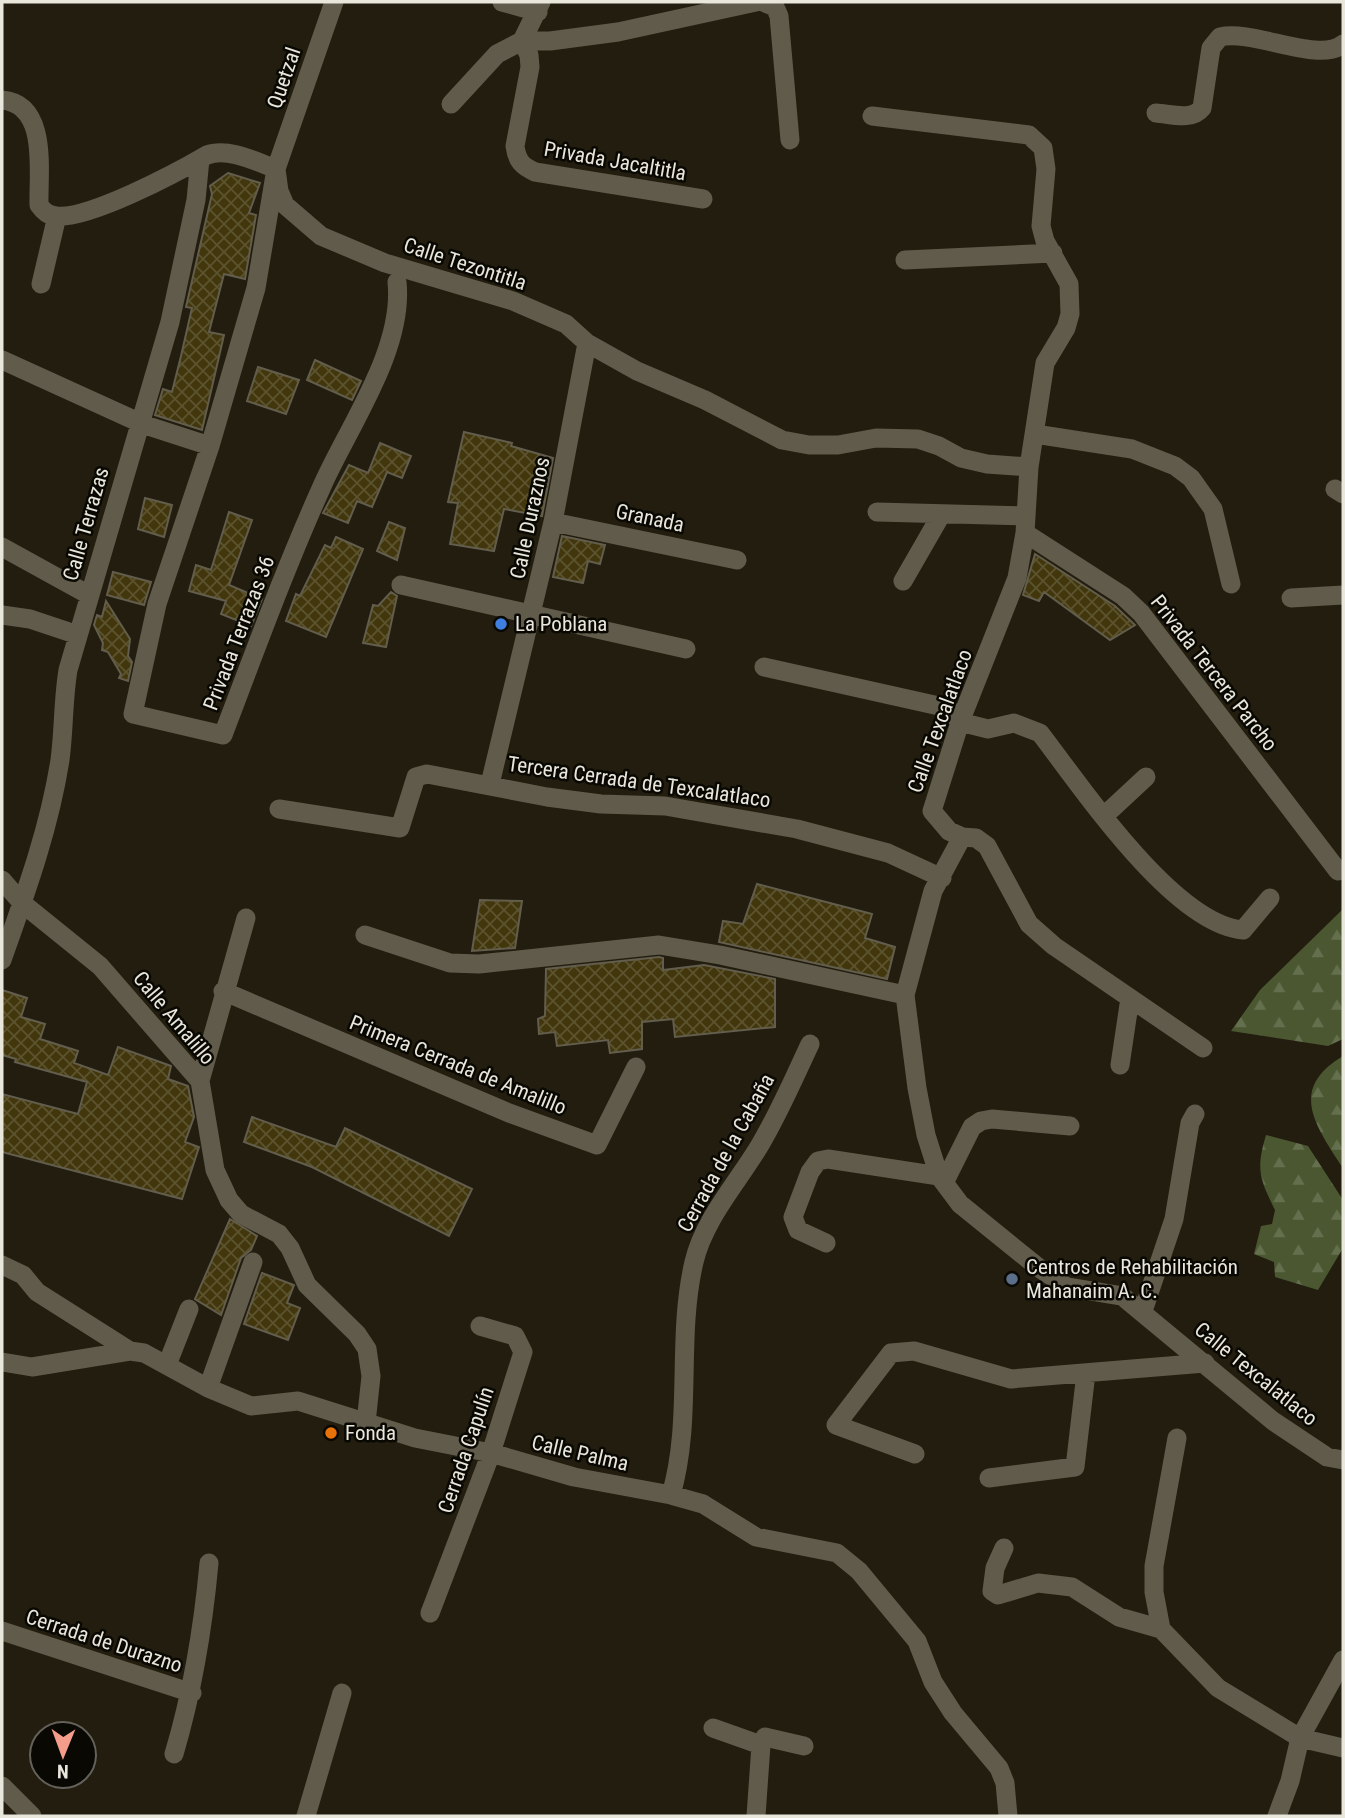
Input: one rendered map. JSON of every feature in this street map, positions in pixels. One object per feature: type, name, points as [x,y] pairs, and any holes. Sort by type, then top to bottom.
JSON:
[{"type":"street","name":"Quetzal","points":[[276,169],[334,2]]},
{"type":"street","points":[[502,2],[540,7],[522,41]]},
{"type":"street","points":[[451,104],[497,54],[522,41],[550,41],[618,32],[756,2]]},
{"type":"street","points":[[763,2],[775,7],[779,16],[790,140]]},
{"type":"street","points":[[1156,113],[1192,116],[1198,113],[1202,108],[1210,48],[1220,37],[1257,37],[1327,50],[1343,44]]},
{"type":"street","name":"Privada Jacaltitla","points":[[522,41],[529,55],[530,67],[515,146],[517,159],[523,166],[535,172],[703,199]]},
{"type":"street","points":[[2,100],[11,101],[30,116],[38,137],[39,205],[45,213],[57,216],[82,213],[138,190],[213,152],[276,169]]},
{"type":"street","name":"Calle Texcalatlaco","points":[[873,116],[1029,135],[1043,148],[1046,169],[1041,226],[1045,241],[1069,284],[1070,314],[1063,335],[1045,363],[1028,467],[1025,525],[1017,578],[960,722],[932,811],[949,831],[962,836],[933,891],[905,995],[916,1088],[926,1135],[942,1179],[960,1204],[1039,1268],[1067,1287],[1122,1297],[1143,1311],[1273,1421],[1327,1457],[1343,1460]]},
{"type":"street","name":"Calle Terrazas","points":[[2,960],[39,856],[60,763],[64,732],[62,704],[89,594],[170,322],[196,200],[200,159]]},
{"type":"street","name":"Calle Tezontitla","points":[[276,169],[279,191],[285,205],[321,236],[385,263],[513,301],[566,324],[587,342],[637,371],[705,400],[782,440],[838,445],[876,438],[918,439],[961,458],[986,464],[1028,467]]},
{"type":"street","name":"Privada Terrazas 36","points":[[276,169],[256,288],[210,446],[157,604],[133,714],[223,735],[323,484],[379,372],[395,316],[397,282]]},
{"type":"street","points":[[41,284],[57,216]]},
{"type":"street","points":[[905,260],[1054,253]]},
{"type":"street","name":"Calle Duraznos","points":[[489,784],[554,522],[587,342]]},
{"type":"street","points":[[2,360],[139,423],[210,446]]},
{"type":"street","points":[[1035,434],[1147,452],[1175,466],[1191,478],[1213,509],[1231,584]]},
{"type":"street","points":[[877,512],[941,515],[1025,525]]},
{"type":"street","points":[[903,581],[941,515]]},
{"type":"street","name":"Granada","points":[[554,522],[737,560]]},
{"type":"street","name":"Privada Tercera Parcho","points":[[1025,525],[1123,596],[1141,614],[1338,871]]},
{"type":"street","points":[[2,547],[89,594]]},
{"type":"street","points":[[401,585],[532,612],[685,649]]},
{"type":"street","points":[[1291,598],[1343,595]]},
{"type":"street","points":[[2,615],[30,619],[78,635]]},
{"type":"street","points":[[764,667],[948,708],[960,722],[988,729],[1014,723],[1040,733],[1134,855],[1167,887],[1233,929],[1243,930],[1270,898]]},
{"type":"street","name":"Tercera Cerrada de Texcalatlaco","points":[[279,809],[400,828],[416,777],[427,774],[547,797],[601,804],[665,806],[797,828],[888,853],[942,878]]},
{"type":"street","points":[[1104,816],[1146,778]]},
{"type":"street","points":[[962,836],[976,838],[987,846],[1029,924],[1054,946],[1203,1048]]},
{"type":"street","name":"Calle Amalillo","points":[[2,880],[22,903],[100,966],[200,1080],[215,1170],[229,1200],[241,1214],[279,1234],[290,1248],[307,1285],[357,1334],[367,1349],[372,1377],[366,1423]]},
{"type":"street","points":[[200,1080],[223,991],[246,918]]},
{"type":"street","points":[[365,935],[450,963],[479,964],[659,945],[720,954],[905,995]]},
{"type":"street","name":"Primera Cerrada de Amalillo","points":[[223,991],[509,1113],[597,1144],[636,1067]]},
{"type":"street","points":[[1120,1065],[1130,998]]},
{"type":"street","name":"Cerrada de la Cabaña","points":[[671,1495],[680,1465],[683,1437],[685,1316],[695,1258],[723,1203],[759,1146],[810,1044]]},
{"type":"street","points":[[1143,1311],[1174,1219],[1188,1132],[1195,1114]]},
{"type":"street","points":[[826,1242],[798,1230],[793,1217],[810,1172],[818,1161],[828,1159],[942,1179],[972,1127],[981,1121],[992,1119],[1070,1126]]},
{"type":"street","points":[[208,1388],[253,1262]]},
{"type":"street","name":"Calle Palma","points":[[2,1265],[23,1275],[37,1292],[130,1351],[144,1353],[208,1388],[251,1406],[298,1401],[415,1437],[491,1452],[574,1477],[671,1495],[703,1504],[756,1536],[837,1553],[850,1563],[917,1641],[933,1682],[953,1713],[999,1768],[1005,1783],[1008,1816]]},
{"type":"street","points":[[167,1366],[189,1309]]},
{"type":"street","name":"Cerrada Capulín","points":[[430,1613],[491,1452],[523,1352],[515,1336],[480,1326]]},
{"type":"street","points":[[2,1362],[32,1367],[130,1351]]},
{"type":"street","points":[[915,1454],[835,1425],[891,1353],[914,1351],[1011,1379],[1205,1363]]},
{"type":"street","points":[[989,1478],[1075,1467],[1086,1373]]},
{"type":"street","points":[[1161,1629],[1154,1592],[1154,1566],[1177,1438]]},
{"type":"street","points":[[1004,1548],[995,1567],[992,1591],[998,1595],[1038,1583],[1072,1587],[1119,1617],[1161,1629],[1218,1688],[1300,1738],[1343,1748]]},
{"type":"street","name":"Cerrada de Durazno","points":[[174,1754],[192,1693],[204,1629],[209,1563]]},
{"type":"street","name":"Cerrada de Durazno","points":[[2,1631],[192,1693]]},
{"type":"street","points":[[1277,1816],[1290,1781],[1300,1738],[1343,1660]]},
{"type":"street","points":[[306,1816],[342,1693]]},
{"type":"street","points":[[713,1728],[763,1741],[804,1746]]},
{"type":"street","points":[[756,1816],[763,1741]]},
{"type":"street","points":[[2,1786],[32,1816]]},
{"type":"green space","points":[[1343,909],[1343,1039],[1328,1046],[1231,1031],[1260,990]]},
{"type":"green space","points":[[1343,1056],[1343,1168],[1316,1122],[1311,1095],[1316,1081]]},
{"type":"green space","points":[[1266,1135],[1308,1146],[1343,1200],[1343,1248],[1318,1290],[1275,1277],[1274,1262],[1254,1254],[1261,1226],[1272,1224],[1275,1210],[1265,1190],[1260,1165]]},
{"type":"building","points":[[228,173],[260,183],[249,213],[256,215],[245,279],[224,274],[209,332],[224,335],[202,430],[155,415],[163,389],[172,392],[181,356],[192,308],[186,307],[212,194],[210,186]]},
{"type":"building","points":[[315,360],[361,381],[352,400],[307,380]]},
{"type":"building","points":[[258,367],[299,380],[286,414],[247,401]]},
{"type":"building","points":[[464,432],[512,443],[511,446],[553,458],[542,516],[504,509],[494,551],[450,544],[458,503],[448,502]]},
{"type":"building","points":[[380,443],[411,456],[402,478],[387,472],[372,507],[357,501],[348,523],[323,513],[349,465],[368,473]]},
{"type":"building","points":[[145,498],[172,505],[164,537],[138,529]]},
{"type":"building","points":[[229,512],[252,520],[229,585],[262,599],[251,626],[221,614],[226,601],[189,591],[196,565],[211,570]]},
{"type":"building","points":[[389,522],[405,528],[397,560],[377,551]]},
{"type":"building","points":[[562,536],[605,545],[600,564],[588,561],[583,583],[553,577]]},
{"type":"building","points":[[336,537],[363,549],[326,637],[286,621],[296,594],[300,596],[325,545],[331,548]]},
{"type":"building","points":[[1035,554],[1115,606],[1135,625],[1110,640],[1044,592],[1039,601],[1023,595]]},
{"type":"building","points":[[113,572],[151,582],[144,605],[107,595]]},
{"type":"building","points":[[391,592],[397,596],[386,647],[363,643],[373,605],[378,606]]},
{"type":"building","points":[[106,601],[130,639],[128,656],[132,662],[128,681],[119,678],[121,674],[108,652],[102,650],[103,643],[94,625],[97,615],[102,617]]},
{"type":"building","points":[[757,884],[872,914],[865,938],[895,947],[887,979],[719,942],[723,921],[743,924]]},
{"type":"building","points":[[480,900],[522,901],[515,948],[472,951]]},
{"type":"building","points":[[663,958],[663,970],[704,965],[775,979],[775,1027],[675,1037],[673,1019],[642,1022],[642,1049],[610,1053],[608,1040],[557,1046],[555,1032],[539,1034],[538,1019],[545,1016],[546,969]]},
{"type":"building","points":[[2,990],[27,998],[21,1017],[45,1024],[40,1039],[78,1051],[74,1063],[108,1075],[118,1047],[171,1066],[168,1079],[188,1086],[194,1117],[185,1142],[199,1147],[182,1199],[2,1152],[2,1094],[78,1114],[87,1082],[15,1062],[16,1059],[2,1055]]},
{"type":"building","points":[[252,1117],[336,1147],[345,1128],[472,1189],[449,1236],[312,1167],[244,1142]]},
{"type":"building","points":[[230,1219],[257,1236],[251,1250],[241,1258],[221,1315],[195,1299]]},
{"type":"building","points":[[262,1273],[294,1285],[287,1303],[300,1308],[288,1340],[244,1324]]},
{"type":"place","name":"La Poblana","points":[[501,624]]},
{"type":"place","name":"Centros de Rehabilitación Mahanaim A. C.","points":[[1012,1279]]},
{"type":"place","name":"Fonda","points":[[331,1433]]}]
